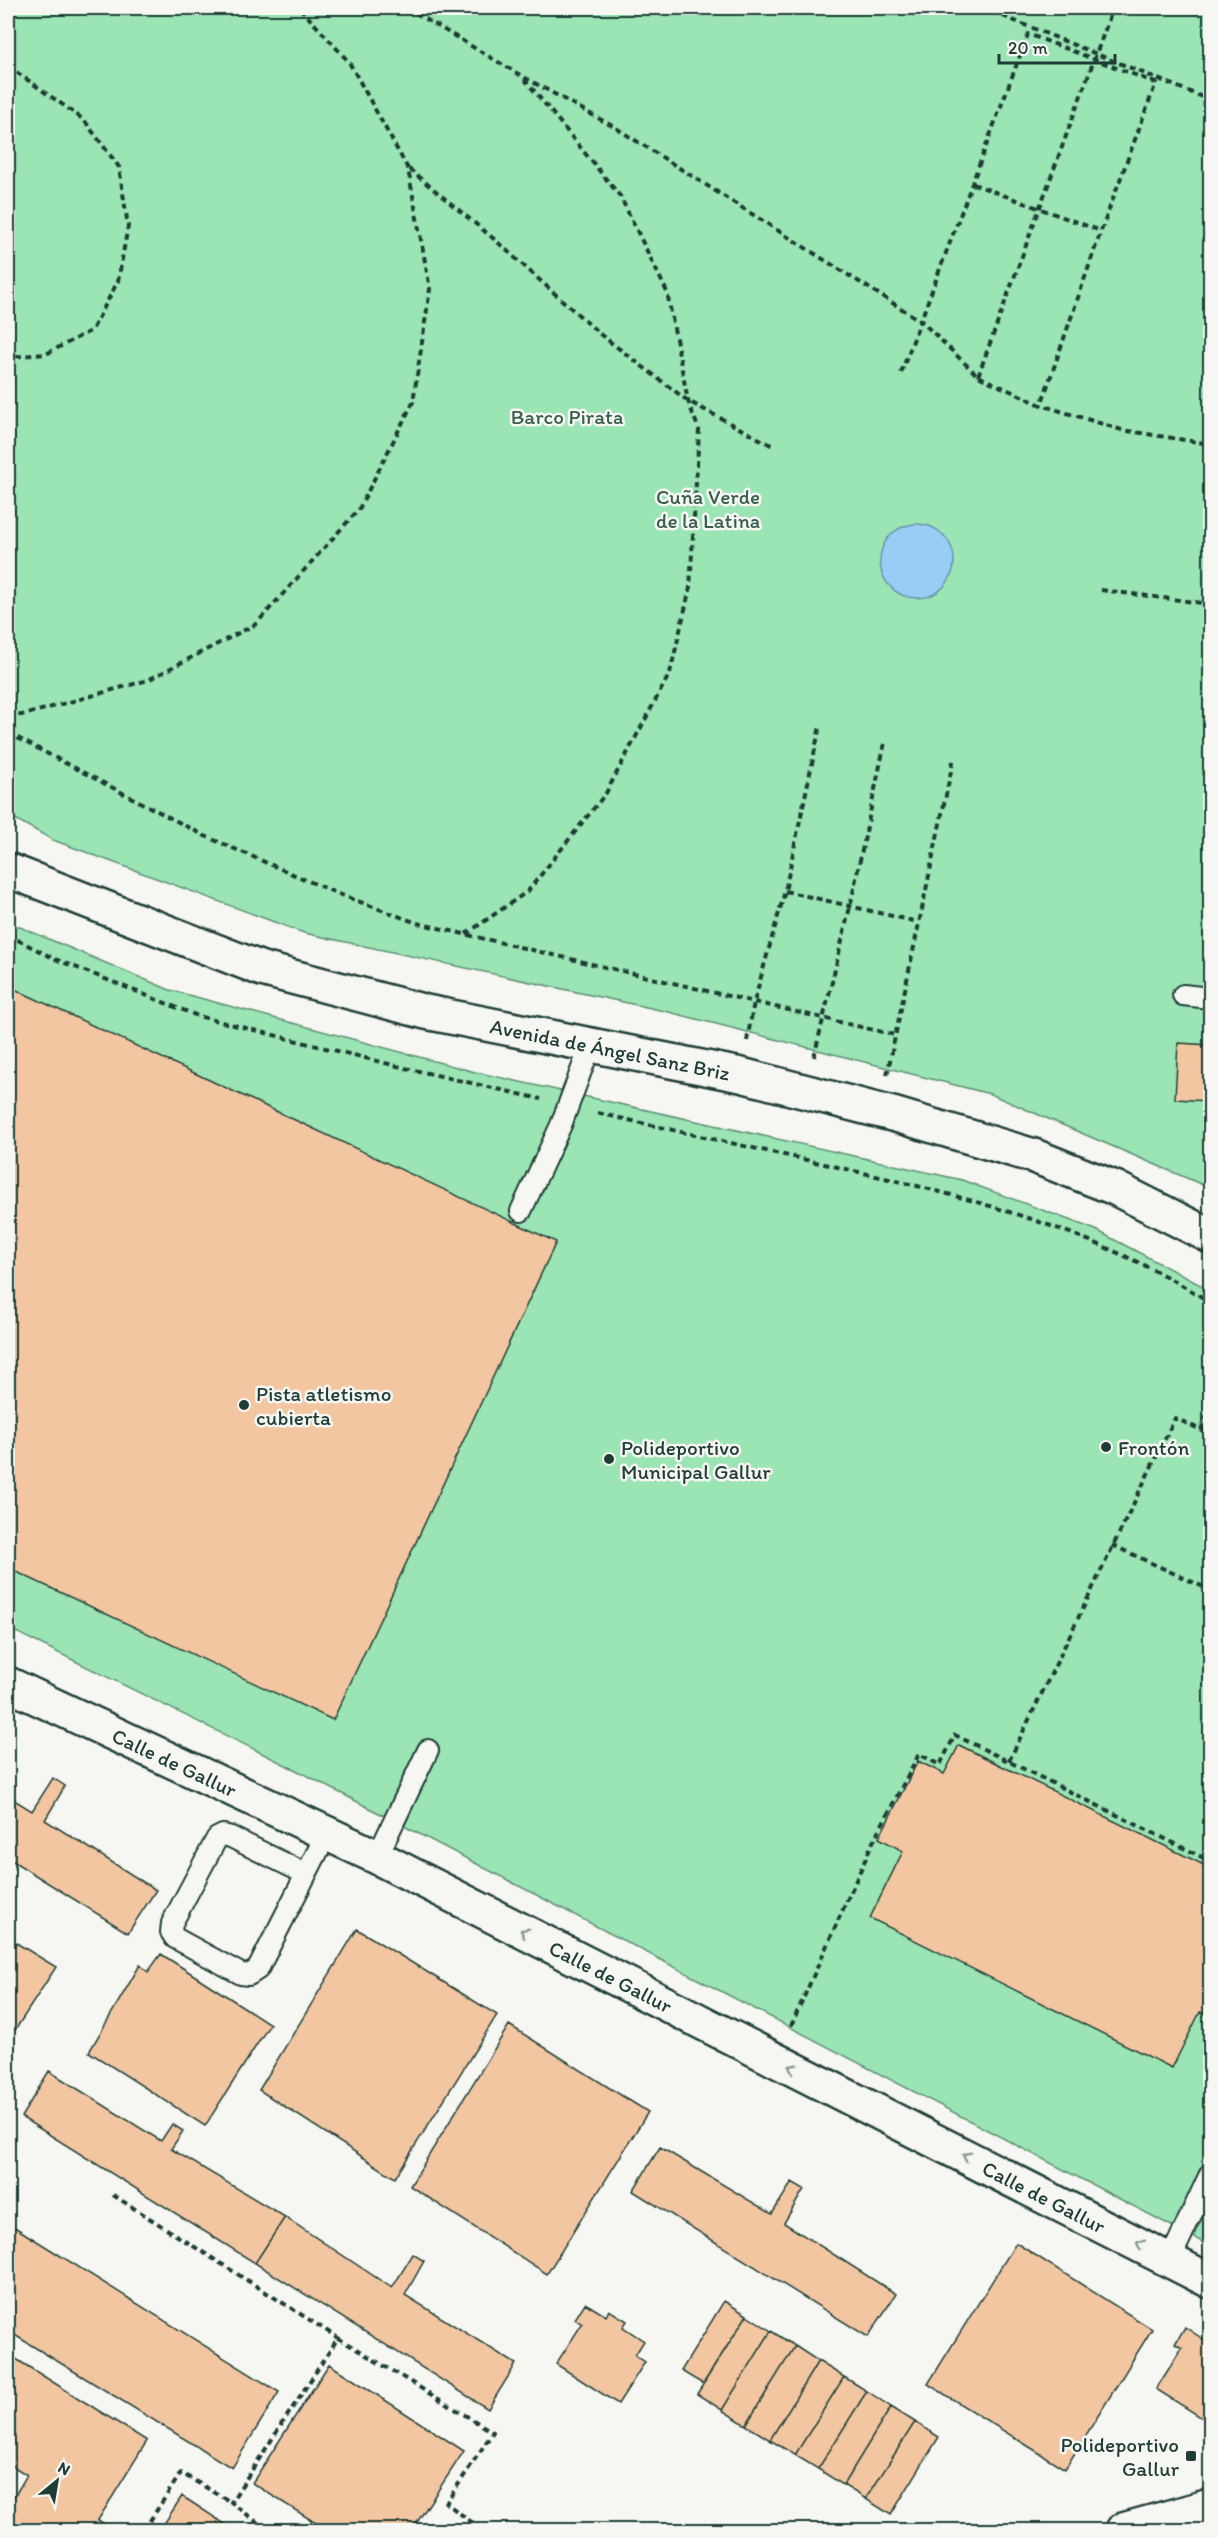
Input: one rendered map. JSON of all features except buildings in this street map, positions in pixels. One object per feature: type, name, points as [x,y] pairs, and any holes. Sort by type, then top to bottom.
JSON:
[{"type":"street","name":"Avenida de Ángel Sanz Briz","points":[[8,870],[262,969],[426,1012],[741,1075],[880,1111],[1034,1156],[1115,1188],[1210,1236]]},
{"type":"street","name":"Calle de Gallur","points":[[8,1684],[377,1857],[1210,2281]]},
{"type":"street","points":[[1123,2530],[1210,2506]]},
{"type":"lane","points":[[1183,995],[1210,998]]},
{"type":"lane","points":[[521,1211],[568,1106],[591,1044]]},
{"type":"lane","points":[[377,1857],[428,1750]]},
{"type":"lane","points":[[306,1874],[231,1836],[223,1835],[217,1838],[172,1923],[171,1932],[175,1938],[241,1974],[249,1975],[258,1969],[327,1833]]},
{"type":"lane","points":[[1170,2260],[1210,2174]]},
{"type":"path","points":[[8,717],[27,714],[148,680],[256,624],[359,509],[413,402],[430,289],[408,169],[349,62],[300,8]]},
{"type":"path","points":[[407,8],[616,128],[921,321],[978,376],[1041,405],[1122,430],[1210,444]]},
{"type":"path","points":[[983,8],[1210,99]]},
{"type":"path","points":[[978,376],[1113,8]]},
{"type":"path","points":[[901,373],[1028,34],[1156,83],[1101,231],[1041,405]]},
{"type":"path","points":[[8,66],[84,120],[119,167],[128,226],[118,281],[92,330],[46,354],[8,357]]},
{"type":"path","points":[[466,934],[528,891],[606,793],[670,673],[690,588],[699,430],[688,401],[667,292],[620,196],[522,76]]},
{"type":"path","points":[[408,169],[494,238],[602,335],[688,401],[775,447]]},
{"type":"path","points":[[973,184],[1101,231]]},
{"type":"path","points":[[1101,590],[1210,604]]},
{"type":"path","points":[[741,1075],[754,1002],[785,891],[820,726]]},
{"type":"path","points":[[8,733],[216,841],[346,897],[417,923],[896,1035]]},
{"type":"path","points":[[806,1093],[850,908],[885,742]]},
{"type":"path","points":[[880,1111],[954,757]]},
{"type":"path","points":[[785,891],[850,908],[918,922]]},
{"type":"path","points":[[8,935],[55,959],[198,1016],[401,1067],[944,1191],[1019,1214],[1100,1245],[1185,1286],[1210,1302]]},
{"type":"path","points":[[1201,1430],[1210,1407]]},
{"type":"path","points":[[1009,1761],[1175,1418],[1210,1434]]},
{"type":"path","points":[[1112,1545],[1210,1590]]},
{"type":"path","points":[[777,2060],[873,1842],[918,1754],[940,1765],[955,1735],[1210,1861]]},
{"type":"path","points":[[113,2195],[338,2338],[493,2432],[446,2503],[482,2530]]},
{"type":"path","points":[[231,2502],[338,2338]]},
{"type":"path","points":[[144,2530],[181,2473],[231,2502],[267,2530]]},
{"type":"green space","name":"Cuña Verde de la Latina","points":[[8,8],[1210,8],[1210,1188],[990,1094],[669,1012],[304,933],[53,840],[8,815]]},
{"type":"green space","name":"Polideportivo Municipal Gallur","points":[[8,922],[170,990],[475,1072],[962,1180],[1096,1230],[1210,1290],[1210,2246],[304,1774],[8,1628]]},
{"type":"water","points":[[917,524],[938,530],[948,540],[954,561],[948,582],[938,592],[917,598],[896,592],[886,582],[880,561],[886,540],[896,530]]},
{"type":"place","name":"Pista atletismo cubierta","points":[[244,1405]]},
{"type":"place","name":"Frontón","points":[[1106,1447]]},
{"type":"place","name":"Polideportivo Municipal Gallur","points":[[609,1459]]},
{"type":"place","name":"Polideportivo Gallur","points":[[1191,2456]]},
{"type":"park label","name":"Barco Pirata","points":[[567,416]]}]
